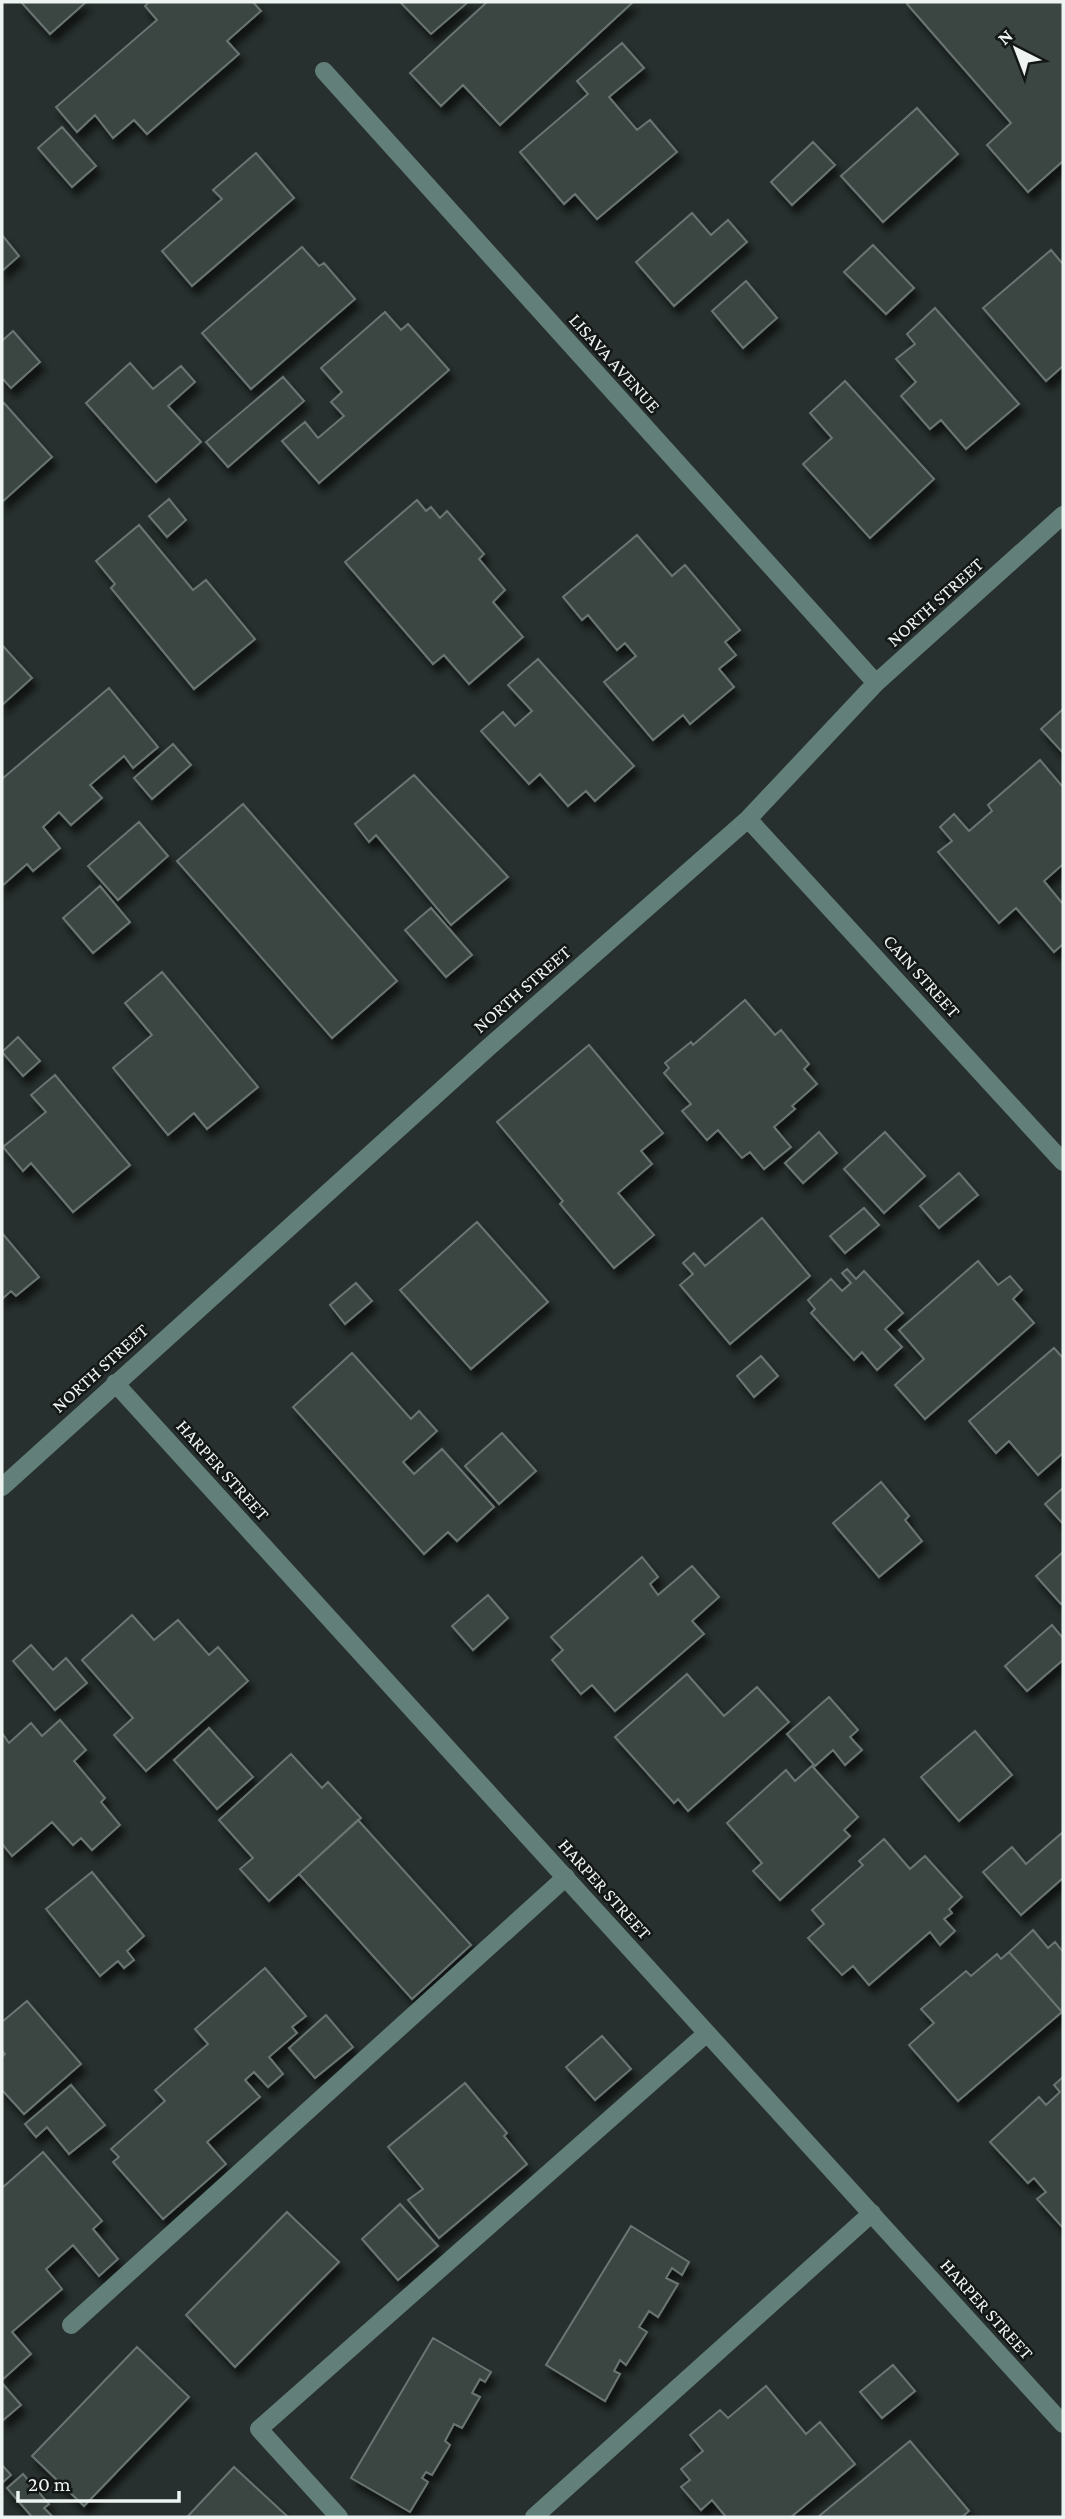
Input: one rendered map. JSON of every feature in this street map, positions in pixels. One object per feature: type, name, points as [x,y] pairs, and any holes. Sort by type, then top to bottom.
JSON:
[{"type":"street","name":"LISAVA AVENUE","points":[[324,71],[876,683]]},
{"type":"street","name":"NORTH STREET","points":[[2,1487],[479,1055],[748,819],[876,683],[1063,515]]},
{"type":"street","name":"CAIN STREET","points":[[748,819],[1063,1162]]},
{"type":"street","name":"HARPER STREET","points":[[115,1383],[1063,2424]]},
{"type":"street","points":[[71,2325],[566,1877]]},
{"type":"street","points":[[339,2517],[259,2429],[707,2032]]},
{"type":"street","points":[[534,2517],[872,2213]]},
{"type":"building","points":[[21,2],[86,2],[50,34]]},
{"type":"building","points":[[149,2],[253,2],[261,11],[227,41],[239,54],[147,134],[134,120],[113,138],[95,115],[77,132],[56,107],[157,20],[145,6]]},
{"type":"building","points":[[400,2],[468,2],[431,34]]},
{"type":"building","points":[[487,2],[633,2],[500,125],[463,85],[441,106],[410,73]]},
{"type":"building","points":[[1063,2],[1063,161],[1028,192],[987,145],[1011,123],[907,4]]},
{"type":"building","points":[[622,43],[644,68],[609,97],[637,130],[650,120],[677,152],[597,219],[575,194],[564,204],[520,152],[588,94],[577,81]]},
{"type":"building","points":[[917,108],[958,154],[883,222],[841,176]]},
{"type":"building","points":[[62,127],[96,166],[72,187],[38,148]]},
{"type":"building","points":[[813,142],[835,165],[792,205],[771,182]]},
{"type":"building","points":[[256,153],[294,198],[192,286],[162,251],[222,199],[213,190]]},
{"type":"building","points":[[692,213],[711,235],[728,220],[747,242],[674,306],[636,262]]},
{"type":"building","points":[[2,235],[19,256],[2,271]]},
{"type":"building","points":[[873,245],[914,288],[886,314],[844,272]]},
{"type":"building","points":[[302,247],[319,266],[324,263],[355,299],[251,389],[202,333]]},
{"type":"building","points":[[1051,250],[1063,264],[1063,366],[1046,381],[983,308]]},
{"type":"building","points":[[746,281],[777,318],[743,348],[712,311]]},
{"type":"building","points":[[935,308],[1019,404],[966,449],[941,420],[930,429],[901,396],[916,382],[896,359],[915,344],[907,334]]},
{"type":"building","points":[[385,312],[401,330],[408,324],[449,370],[319,483],[282,441],[305,422],[318,438],[344,416],[331,402],[342,392],[321,368]]},
{"type":"building","points":[[13,331],[40,362],[11,388],[2,378],[2,341]]},
{"type":"building","points":[[130,363],[153,389],[181,366],[195,382],[168,406],[201,442],[156,482],[86,403]]},
{"type":"building","points":[[283,377],[304,401],[228,467],[206,442]]},
{"type":"building","points":[[845,381],[934,479],[870,538],[803,464],[832,438],[810,413]]},
{"type":"building","points":[[4,403],[52,457],[2,502],[2,405]]},
{"type":"building","points":[[169,499],[186,520],[167,537],[149,516]]},
{"type":"building","points":[[417,500],[426,511],[431,507],[440,518],[447,511],[484,554],[479,559],[505,590],[493,602],[523,637],[469,684],[444,655],[433,664],[345,562]]},
{"type":"building","points":[[139,525],[193,590],[206,580],[255,639],[194,689],[111,588],[115,584],[96,561]]},
{"type":"building","points":[[637,535],[672,576],[685,565],[740,630],[725,642],[736,655],[719,669],[734,687],[690,724],[683,715],[653,740],[604,682],[636,656],[625,643],[617,650],[588,615],[582,620],[563,597]]},
{"type":"building","points":[[2,645],[32,678],[2,705]]},
{"type":"building","points":[[538,659],[634,766],[595,801],[586,791],[568,806],[540,774],[529,784],[481,731],[503,712],[515,726],[532,711],[508,685]]},
{"type":"building","points":[[109,688],[158,747],[133,768],[124,756],[90,785],[102,798],[71,825],[59,812],[43,827],[60,848],[33,871],[27,864],[2,886],[2,779]]},
{"type":"building","points":[[1063,709],[1063,753],[1041,729]]},
{"type":"building","points":[[173,744],[191,765],[152,799],[134,778]]},
{"type":"building","points":[[1040,760],[1063,787],[1063,867],[1062,865],[1044,881],[1063,904],[1063,944],[1054,952],[1016,908],[999,923],[938,852],[952,841],[940,827],[954,814],[969,831],[992,811],[988,805]]},
{"type":"building","points":[[414,775],[508,877],[451,925],[376,835],[369,842],[355,824]]},
{"type":"building","points":[[243,804],[397,981],[332,1038],[177,861]]},
{"type":"building","points":[[139,822],[168,856],[118,900],[88,866]]},
{"type":"building","points":[[100,886],[130,922],[93,953],[63,918]]},
{"type":"building","points":[[431,908],[472,955],[446,977],[405,930]]},
{"type":"building","points":[[162,972],[258,1087],[207,1129],[194,1113],[168,1135],[113,1068],[152,1035],[125,1003]]},
{"type":"building","points":[[745,1000],[775,1035],[781,1030],[809,1064],[804,1069],[817,1084],[792,1106],[795,1109],[774,1127],[791,1147],[764,1169],[750,1152],[742,1158],[718,1130],[707,1140],[682,1111],[691,1104],[664,1073],[669,1068],[665,1063],[691,1042],[693,1045]]},
{"type":"building","points":[[18,1037],[40,1061],[23,1076],[2,1052]]},
{"type":"building","points":[[589,1045],[663,1133],[641,1151],[652,1164],[618,1193],[654,1235],[614,1268],[560,1204],[563,1201],[497,1122]]},
{"type":"building","points":[[55,1075],[130,1165],[73,1212],[31,1163],[23,1171],[3,1147],[46,1112],[31,1095]]},
{"type":"building","points":[[819,1132],[837,1153],[803,1183],[785,1163]]},
{"type":"building","points":[[885,1132],[925,1176],[884,1213],[844,1169]]},
{"type":"building","points":[[959,1173],[978,1195],[939,1228],[920,1206]]},
{"type":"building","points":[[864,1208],[879,1225],[845,1253],[830,1236]]},
{"type":"building","points":[[762,1218],[810,1276],[730,1344],[680,1285],[693,1274],[683,1263],[694,1253],[705,1266]]},
{"type":"building","points":[[477,1222],[548,1302],[471,1369],[400,1290]]},
{"type":"building","points":[[2,1233],[39,1277],[16,1296],[11,1291],[2,1299]]},
{"type":"building","points":[[978,1261],[998,1285],[1010,1276],[1022,1290],[1013,1299],[1034,1323],[925,1419],[895,1385],[924,1359],[899,1330]]},
{"type":"building","points":[[847,1269],[856,1279],[864,1271],[903,1313],[885,1329],[902,1347],[877,1370],[862,1352],[854,1360],[811,1313],[815,1309],[808,1300],[831,1279],[842,1291],[851,1283],[842,1273]]},
{"type":"building","points":[[356,1283],[372,1301],[345,1324],[330,1305]]},
{"type":"building","points":[[1054,1348],[1063,1358],[1063,1453],[1038,1475],[1009,1441],[996,1453],[969,1421]]},
{"type":"building","points":[[352,1353],[411,1419],[419,1411],[437,1431],[403,1462],[414,1474],[442,1449],[494,1507],[457,1541],[448,1532],[424,1554],[293,1407]]},
{"type":"building","points":[[761,1356],[778,1376],[754,1397],[737,1376]]},
{"type":"building","points":[[502,1433],[536,1471],[499,1504],[465,1466]]},
{"type":"building","points":[[881,1482],[909,1516],[905,1520],[922,1541],[879,1577],[833,1523]]},
{"type":"building","points":[[1063,1488],[1063,1524],[1045,1504]]},
{"type":"building","points":[[1063,1552],[1063,1602],[1061,1604],[1036,1576]]},
{"type":"building","points":[[642,1557],[658,1577],[650,1584],[658,1595],[692,1566],[719,1597],[692,1621],[704,1634],[615,1711],[592,1685],[581,1694],[552,1660],[563,1650],[551,1637]]},
{"type":"building","points":[[488,1595],[508,1618],[473,1650],[452,1626]]},
{"type":"building","points":[[132,1615],[154,1640],[178,1620],[209,1655],[218,1647],[248,1681],[146,1771],[114,1735],[133,1718],[82,1660]]},
{"type":"building","points":[[1052,1625],[1063,1638],[1063,1660],[1027,1691],[1005,1666]]},
{"type":"building","points":[[31,1645],[53,1670],[66,1658],[87,1683],[55,1710],[13,1661]]},
{"type":"building","points":[[687,1674],[724,1716],[757,1687],[789,1722],[688,1811],[678,1799],[674,1803],[615,1737]]},
{"type":"building","points":[[829,1697],[858,1730],[850,1737],[862,1750],[845,1765],[833,1750],[815,1766],[787,1734]]},
{"type":"building","points":[[60,1720],[86,1750],[74,1761],[105,1798],[101,1802],[120,1825],[92,1850],[81,1838],[73,1845],[52,1822],[12,1856],[2,1844],[2,1733],[9,1743],[31,1723],[42,1736]]},
{"type":"building","points":[[209,1728],[253,1777],[217,1809],[174,1760]]},
{"type":"building","points":[[975,1731],[1012,1775],[959,1821],[921,1777]]},
{"type":"building","points":[[291,1754],[322,1788],[328,1782],[361,1818],[269,1901],[240,1869],[253,1858],[219,1820]]},
{"type":"building","points":[[812,1766],[858,1817],[844,1830],[850,1836],[780,1900],[753,1871],[762,1863],[727,1823],[786,1770],[795,1781]]},
{"type":"building","points":[[358,1820],[471,1945],[412,1999],[299,1874]]},
{"type":"building","points":[[1063,1832],[1063,1878],[1021,1915],[983,1872],[1012,1847],[1026,1864]]},
{"type":"building","points":[[884,1839],[910,1869],[925,1856],[962,1897],[949,1909],[952,1913],[944,1919],[955,1931],[940,1945],[930,1932],[869,1985],[853,1966],[842,1975],[808,1938],[824,1924],[812,1910],[863,1865],[859,1861]]},
{"type":"building","points":[[92,1872],[144,1936],[127,1951],[134,1960],[124,1968],[118,1961],[100,1976],[46,1909]]},
{"type":"building","points":[[1033,1930],[1048,1948],[1055,1942],[1063,1952],[1062,2012],[1009,1952]]},
{"type":"building","points":[[1009,1952],[1062,2012],[958,2101],[909,2045],[934,2023],[921,2009],[966,1971],[971,1976],[997,1954],[1001,1959]]},
{"type":"building","points":[[265,1968],[306,2016],[292,2027],[297,2033],[269,2057],[283,2074],[268,2087],[254,2072],[245,2080],[260,2097],[207,2142],[226,2164],[163,2219],[113,2162],[119,2157],[111,2149],[165,2101],[155,2090],[208,2044],[195,2029]]},
{"type":"building","points":[[27,2001],[81,2064],[24,2114],[2,2090],[2,2057],[5,2054],[2,2050],[2,2022]]},
{"type":"building","points":[[326,2015],[353,2047],[315,2078],[289,2048]]},
{"type":"building","points":[[602,2036],[631,2069],[595,2100],[566,2067]]},
{"type":"building","points":[[1063,2077],[1063,2228],[1037,2199],[1046,2192],[1034,2178],[1028,2183],[990,2142],[1039,2097],[1046,2105],[1060,2092],[1054,2085]]},
{"type":"building","points":[[465,2083],[507,2133],[504,2136],[527,2164],[439,2238],[408,2200],[423,2189],[388,2147]]},
{"type":"building","points":[[71,2085],[105,2125],[69,2154],[47,2127],[36,2137],[25,2124]]},
{"type":"building","points":[[43,2152],[102,2221],[93,2229],[118,2259],[99,2276],[73,2245],[46,2269],[62,2289],[12,2332],[31,2354],[2,2380],[2,2188]]},
{"type":"building","points":[[400,2204],[438,2246],[398,2280],[362,2239]]},
{"type":"building","points":[[287,2212],[339,2262],[235,2367],[186,2315]]},
{"type":"building","points":[[631,2226],[689,2262],[682,2275],[672,2268],[666,2278],[678,2284],[658,2317],[649,2311],[639,2327],[647,2332],[626,2365],[620,2360],[614,2371],[620,2374],[605,2401],[546,2365]]},
{"type":"building","points":[[433,2338],[491,2372],[485,2382],[480,2379],[472,2393],[480,2397],[462,2428],[454,2424],[445,2441],[450,2445],[432,2475],[426,2472],[422,2478],[428,2482],[410,2512],[351,2478]]},
{"type":"building","points":[[137,2347],[189,2397],[84,2506],[32,2456]]},
{"type":"building","points":[[893,2365],[915,2391],[882,2418],[860,2392]]},
{"type":"building","points":[[2,2383],[21,2405],[2,2421]]},
{"type":"building","points":[[766,2386],[806,2434],[820,2422],[855,2464],[791,2517],[726,2517],[712,2500],[701,2510],[681,2487],[690,2480],[681,2469],[703,2451],[690,2435],[720,2410],[728,2418]]},
{"type":"building","points":[[910,2441],[969,2511],[962,2517],[818,2517]]},
{"type":"building","points":[[2,2465],[11,2475],[2,2483]]},
{"type":"building","points":[[234,2467],[288,2517],[187,2517]]},
{"type":"building","points":[[23,2474],[49,2504],[44,2508],[53,2517],[32,2517],[7,2488]]}]
